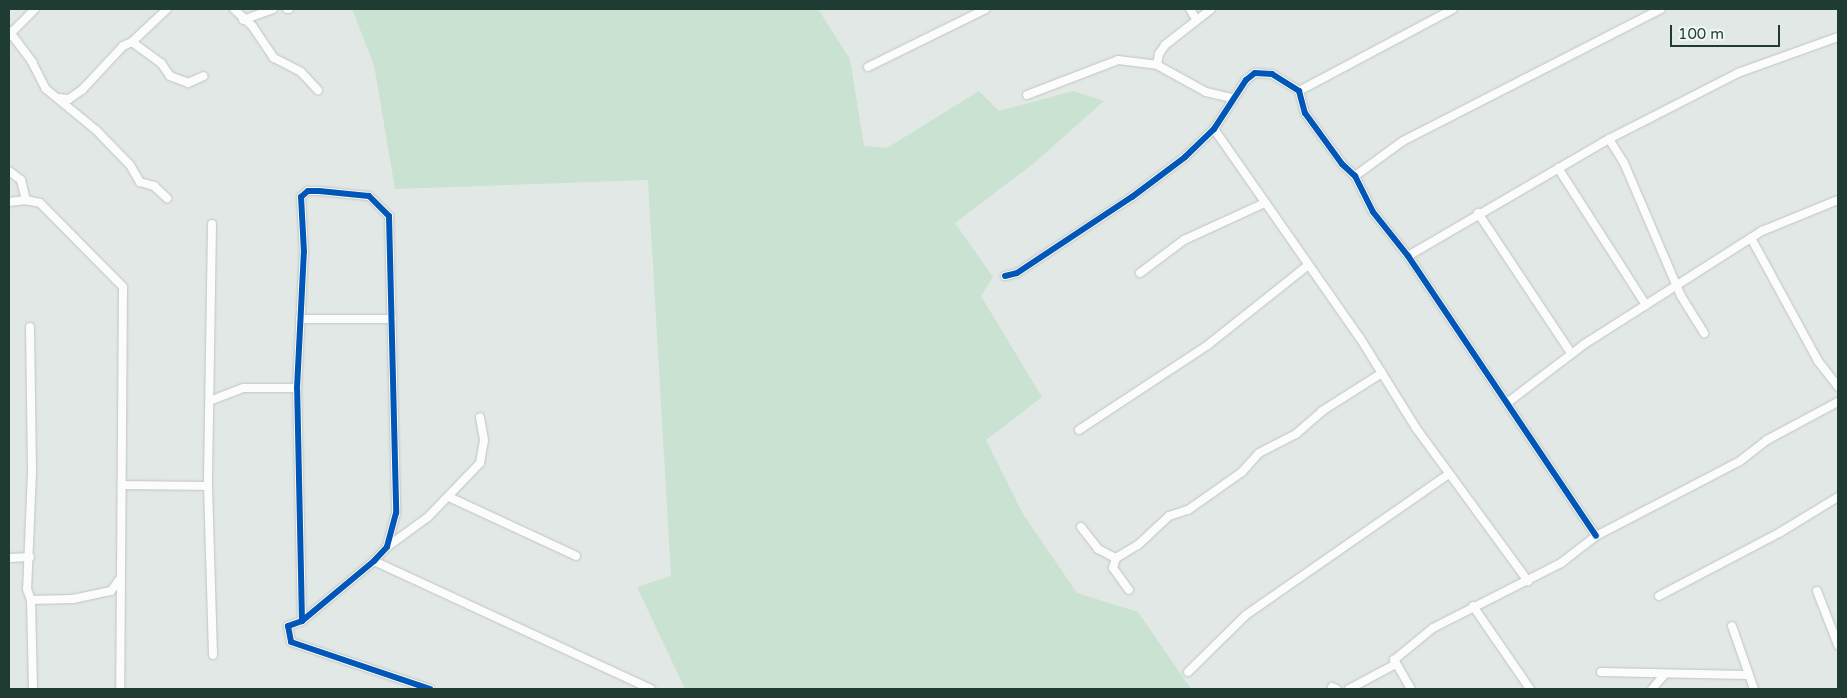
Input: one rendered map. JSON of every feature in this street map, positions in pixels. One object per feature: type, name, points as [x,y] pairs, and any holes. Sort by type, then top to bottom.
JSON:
[{"type":"street","points":[[35,9],[10,32],[46,90],[127,161],[140,182],[154,186],[167,198]]},
{"type":"street","points":[[57,98],[69,99],[82,90],[123,46],[132,42],[166,9]]},
{"type":"street","points":[[234,9],[279,64],[301,72],[318,90]]},
{"type":"street","points":[[243,20],[272,9]]},
{"type":"street","points":[[868,67],[986,9]]},
{"type":"street","points":[[1190,9],[1196,19]]},
{"type":"street","points":[[1158,65],[1158,54],[1196,19],[1211,9]]},
{"type":"street","points":[[1299,91],[1453,9]]},
{"type":"street","points":[[1355,176],[1403,141],[1661,9]]},
{"type":"street","points":[[1408,256],[1478,213],[1609,139],[1738,73],[1838,37]]},
{"type":"street","points":[[132,42],[160,63],[170,76],[188,83],[204,76]]},
{"type":"street","points":[[1027,95],[1118,60],[1158,65],[1206,92],[1232,98]]},
{"type":"street","points":[[1005,276],[1017,272],[1132,197],[1186,157],[1214,129],[1232,98],[1255,73],[1264,72],[1299,91],[1305,112],[1342,164],[1355,176],[1373,212],[1408,256],[1596,536]]},
{"type":"street","points":[[1214,129],[1449,474],[1528,581]]},
{"type":"street","points":[[1609,139],[1624,163],[1678,283],[1681,296],[1704,334]]},
{"type":"street","points":[[1558,168],[1646,305]]},
{"type":"street","points":[[9,171],[21,180],[26,200]]},
{"type":"street","points":[[302,621],[297,388],[304,252],[301,197],[308,191],[369,196],[389,216],[396,514],[387,547]]},
{"type":"street","points":[[9,202],[26,200],[40,203],[124,287],[119,580],[120,689]]},
{"type":"street","points":[[1507,403],[1571,353],[1751,238],[1774,224],[1838,200]]},
{"type":"street","points":[[1140,273],[1184,240],[1265,203]]},
{"type":"street","points":[[1478,213],[1571,353]]},
{"type":"street","points":[[212,224],[212,400],[208,486],[213,655]]},
{"type":"street","points":[[1751,238],[1818,361],[1838,387]]},
{"type":"street","points":[[1079,430],[1208,345],[1307,266]]},
{"type":"street","points":[[300,319],[392,319]]},
{"type":"street","points":[[30,327],[30,557],[27,589],[31,600],[33,689]]},
{"type":"street","points":[[1129,590],[1113,568],[1116,558],[1138,545],[1169,516],[1188,510],[1242,472],[1259,454],[1296,434],[1322,411],[1382,373]]},
{"type":"street","points":[[212,400],[244,388],[297,388]]},
{"type":"street","points":[[1349,689],[1394,665],[1396,657],[1433,628],[1473,606],[1561,564],[1596,536],[1740,461],[1767,440],[1838,402]]},
{"type":"street","points":[[430,689],[291,642],[288,626],[302,621],[374,561],[387,547],[399,541],[449,497],[483,458],[480,417]]},
{"type":"street","points":[[1188,672],[1246,615],[1449,474]]},
{"type":"street","points":[[122,485],[208,486]]},
{"type":"street","points":[[449,497],[576,556]]},
{"type":"street","points":[[1659,596],[1779,533],[1838,497]]},
{"type":"street","points":[[1081,527],[1098,549],[1116,558]]},
{"type":"street","points":[[9,558],[30,557]]},
{"type":"street","points":[[374,561],[651,689]]},
{"type":"street","points":[[31,600],[73,599],[111,591],[119,580]]},
{"type":"street","points":[[111,591],[120,599]]},
{"type":"street","points":[[1817,591],[1838,645]]},
{"type":"street","points":[[1473,606],[1530,689]]},
{"type":"street","points":[[1732,626],[1747,675],[1754,689]]},
{"type":"street","points":[[1394,665],[1411,689]]},
{"type":"street","points":[[1601,672],[1664,675],[1747,675]]},
{"type":"street","points":[[1652,689],[1664,675]]},
{"type":"green space","points":[[352,9],[818,9],[850,59],[864,146],[887,148],[979,91],[999,111],[1073,91],[1104,101],[1033,164],[955,223],[993,277],[981,296],[1042,397],[986,440],[1023,514],[1077,593],[1138,612],[1191,689],[685,689],[637,587],[671,576],[648,180],[395,189],[374,65]]},
{"type":"cycle path","points":[[1005,276],[1017,273],[1132,197],[1185,157],[1214,129],[1246,80],[1255,73],[1272,74],[1299,91],[1305,113],[1342,164],[1355,176],[1373,212],[1408,256],[1596,536]]},
{"type":"cycle path","points":[[302,621],[297,388],[304,252],[301,197],[308,191],[319,191],[369,196],[389,216],[396,513],[387,547],[374,561],[302,621],[288,626],[291,642],[430,689]]}]
